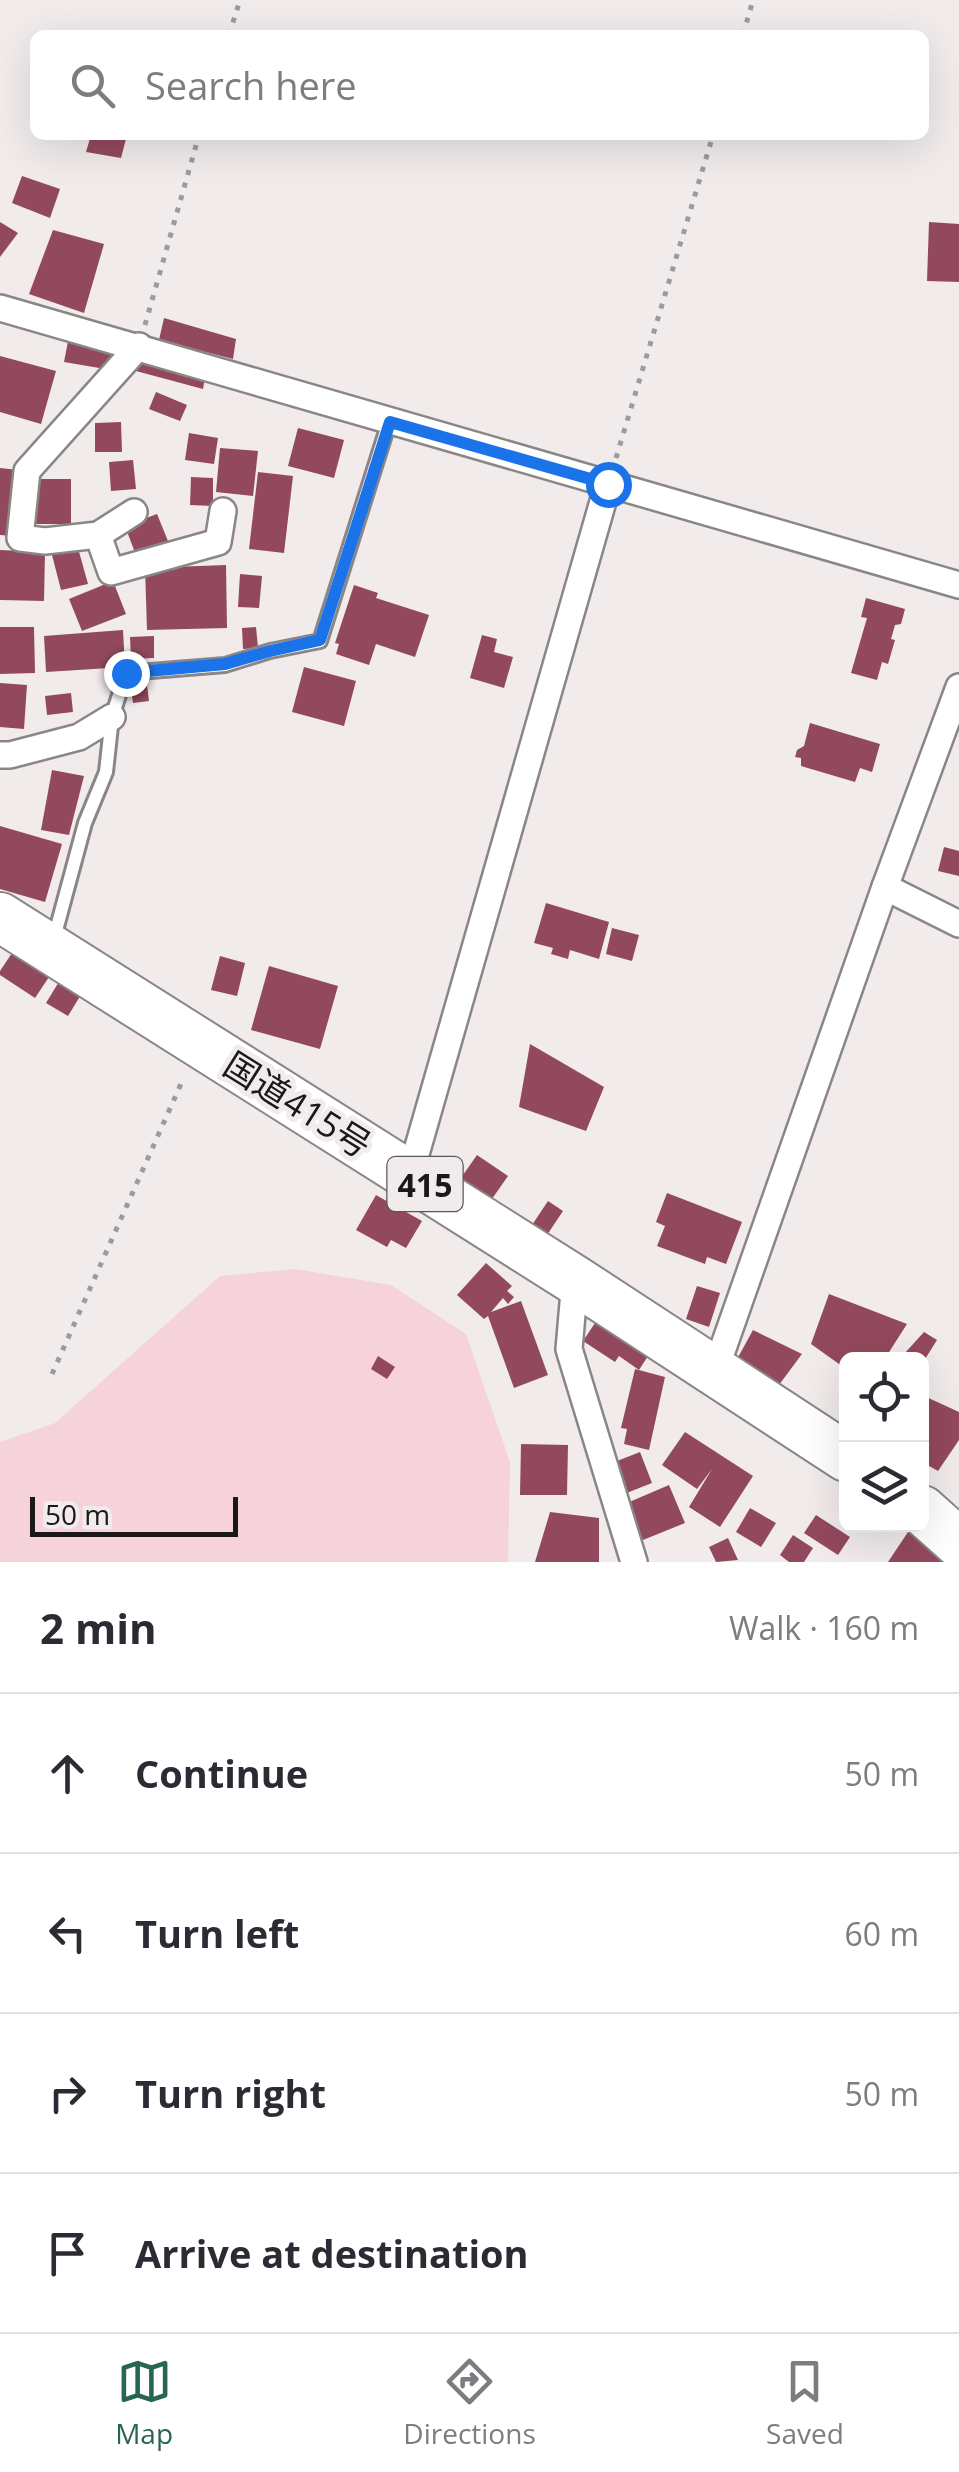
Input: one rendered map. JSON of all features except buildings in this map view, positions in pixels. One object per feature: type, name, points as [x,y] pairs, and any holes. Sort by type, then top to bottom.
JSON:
[{"type":"highway","name":"国道415号","points":[[0,917],[576,1280],[839,1452]]},
{"type":"highway","points":[[929,1516],[959,1543]]},
{"type":"street","points":[[0,308],[959,585]]},
{"type":"street","points":[[134,512],[98,535],[45,541],[20,538],[26,471],[138,346]]},
{"type":"street","points":[[410,1175],[608,484]]},
{"type":"street","points":[[98,535],[111,572],[218,542],[223,511]]},
{"type":"street","points":[[715,1371],[959,688]]},
{"type":"street","points":[[0,754],[10,755],[79,737],[112,717]]},
{"type":"street","points":[[885,887],[959,924]]},
{"type":"street","points":[[576,1280],[569,1349],[634,1562]]},
{"type":"lane","points":[[52,949],[84,823],[106,772],[112,717],[126,673],[225,664],[320,640],[390,422]]},
{"type":"path","points":[[231,30],[240,0]]},
{"type":"path","points":[[744,30],[753,0]]},
{"type":"path","points":[[138,346],[198,140]]},
{"type":"path","points":[[608,484],[711,140]]},
{"type":"path","points":[[52,1374],[200,1042]]},
{"type":"shaded area","points":[[295,1269],[391,1285],[466,1334],[510,1462],[508,1562],[0,1562],[0,1442],[55,1423],[220,1276]]},
{"type":"route","points":[[126,673],[225,664],[320,640],[390,422],[608,484]]}]
